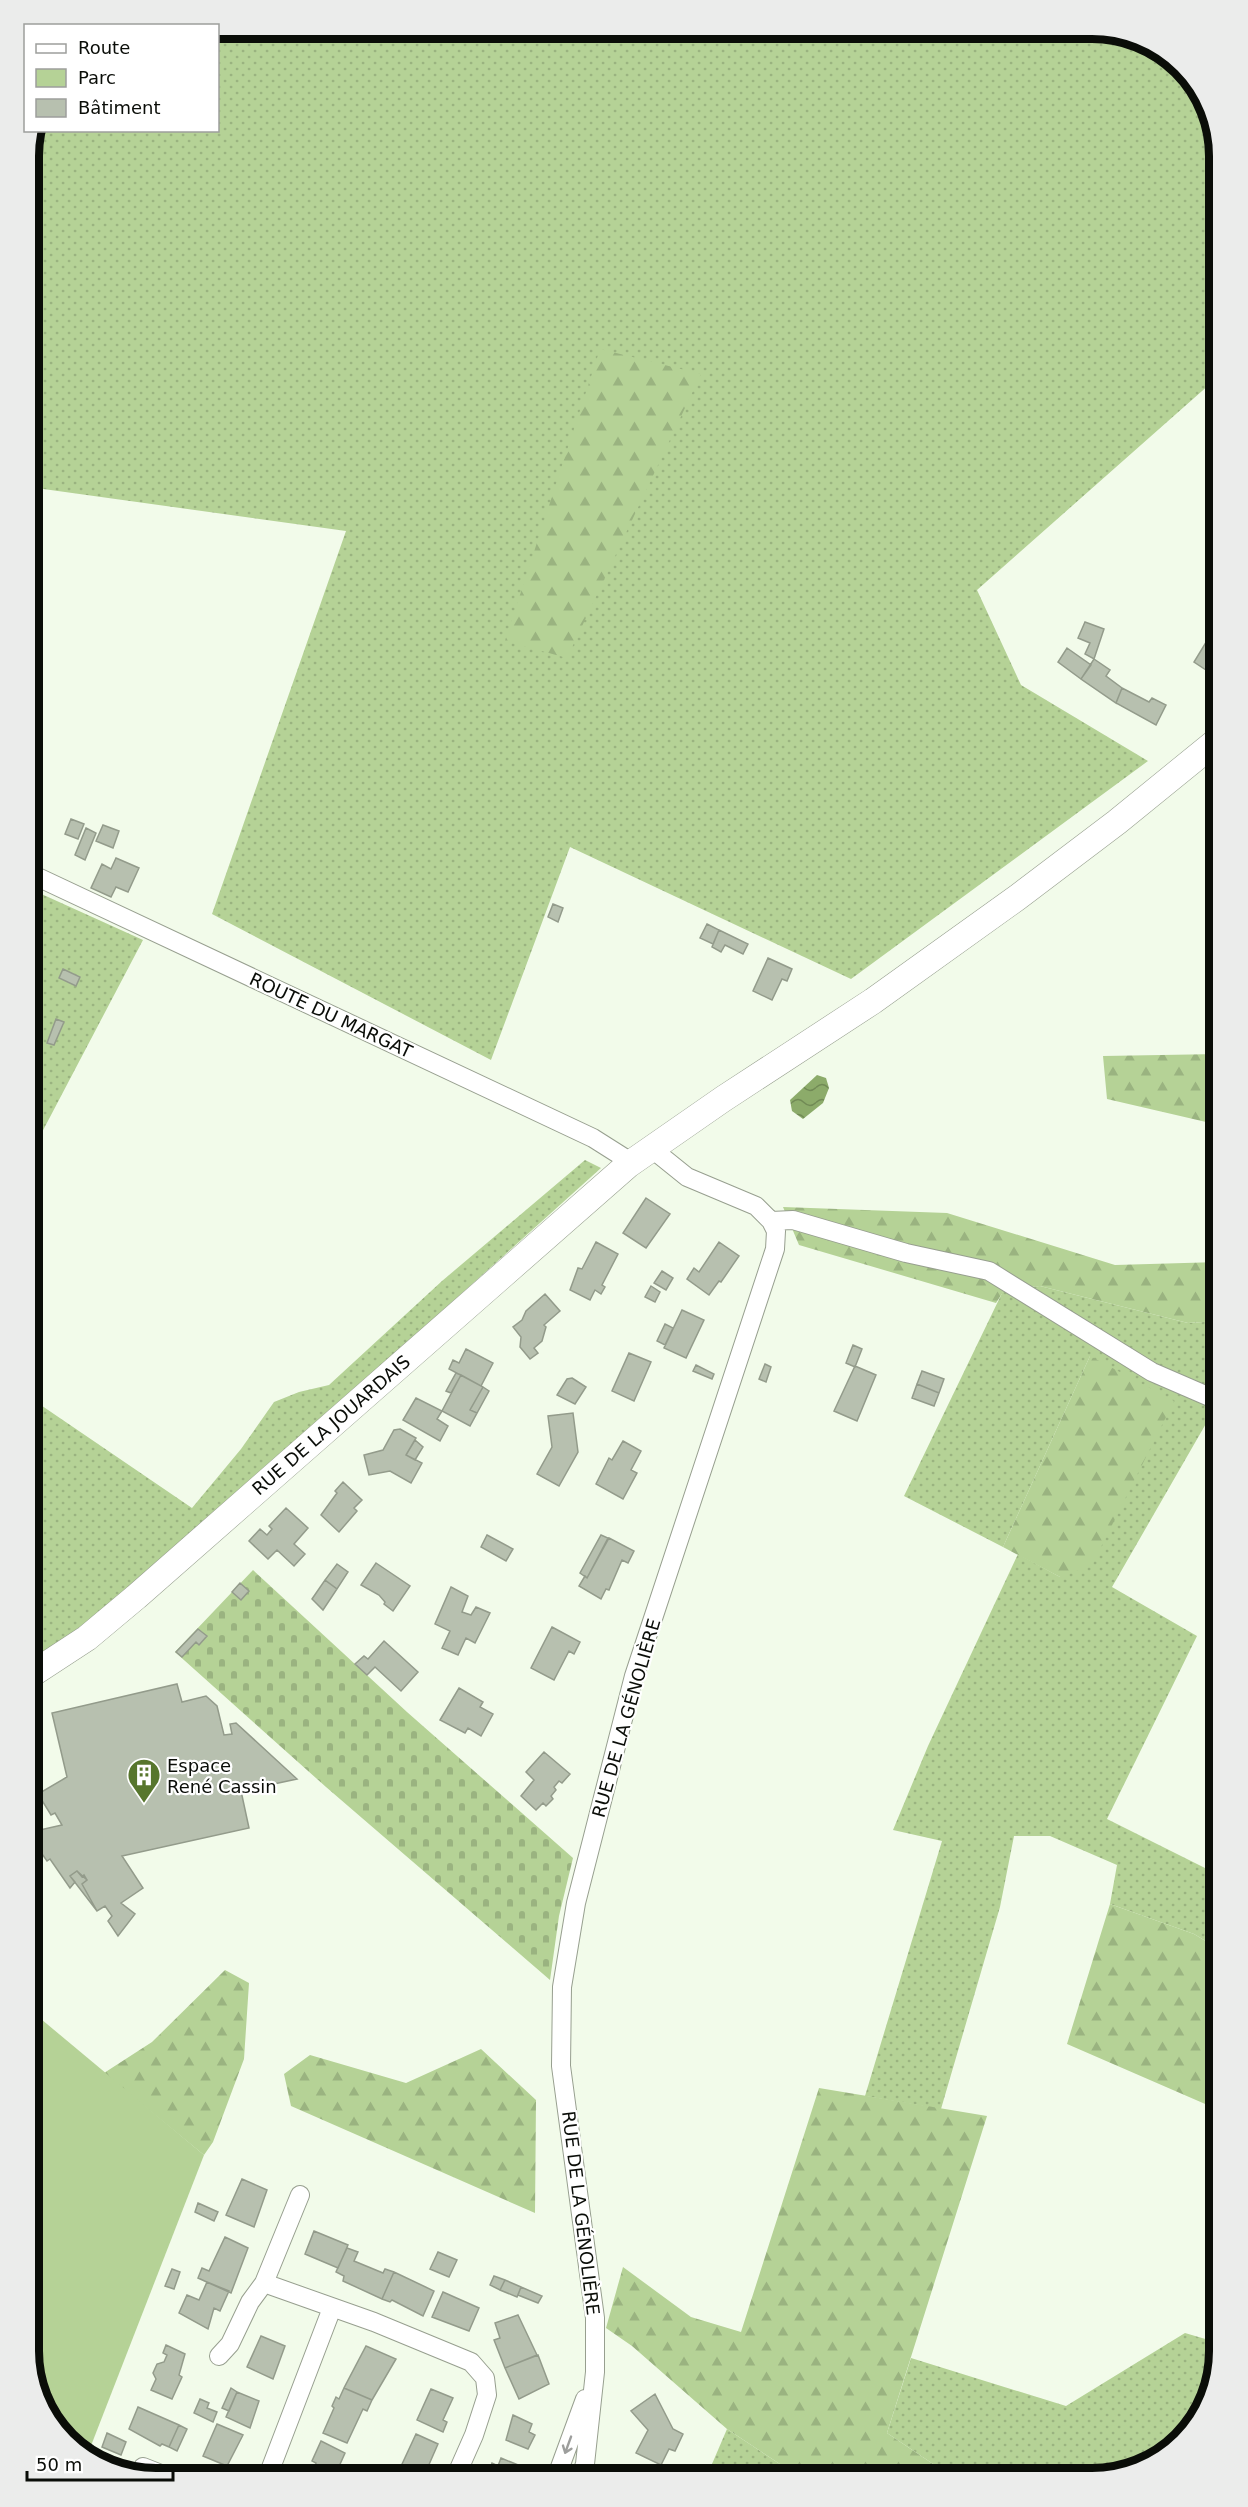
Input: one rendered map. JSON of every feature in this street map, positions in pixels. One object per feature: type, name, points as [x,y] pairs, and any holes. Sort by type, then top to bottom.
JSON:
[{"type":"main road","name":"RUE DE LA JOUARDAIS","points":[[39,1669],[87,1638],[136,1597],[628,1165],[873,1001],[1018,897],[1117,822],[1209,748]]},
{"type":"street","name":"ROUTE DU MARGAT","points":[[39,878],[593,1138],[622,1157],[628,1165]]},
{"type":"street","points":[[651,1148],[687,1177],[756,1206],[771,1221],[793,1220],[906,1253],[989,1271],[1152,1372],[1209,1396]]},
{"type":"street","name":"RUE DE LA GÉNOLIÈRE","points":[[584,2468],[595,2372],[595,2318],[561,2066],[562,1987],[576,1903],[634,1676],[776,1249],[776,1231],[771,1221]]},
{"type":"street","points":[[219,2356],[230,2344],[250,2302],[264,2283],[300,2195]]},
{"type":"street","points":[[264,2283],[471,2362],[485,2378],[487,2395],[474,2435],[459,2468]]},
{"type":"street","points":[[271,2468],[332,2308]]},
{"type":"street","name":"RUE DE LA GÉNOLIÈRE","points":[[560,2468],[595,2372]]},
{"type":"green space","points":[[219,39],[1100,39],[1130,45],[1157,59],[1180,79],[1197,104],[1207,133],[1209,156],[1209,385],[977,590],[1021,685],[1148,761],[851,979],[570,847],[491,1060],[212,914],[346,531],[39,488],[39,148],[42,132],[219,132]]},
{"type":"green space","points":[[600,349],[701,374],[567,658],[505,641]]},
{"type":"green space","points":[[39,893],[143,940],[39,1138]]},
{"type":"green space","points":[[1209,1054],[1209,1123],[1107,1099],[1103,1056]]},
{"type":"green space","points":[[585,1160],[601,1168],[250,1484],[105,1609],[39,1657],[39,1404],[192,1508],[241,1449],[274,1402],[299,1392],[329,1385],[442,1281]]},
{"type":"green space","points":[[783,1207],[947,1213],[1115,1265],[1209,1262],[1209,1322],[1188,1323],[1040,1286],[1005,1289],[996,1303],[799,1245]]},
{"type":"green space","points":[[1040,1286],[1188,1323],[1209,1322],[1209,1418],[1112,1587],[1197,1636],[1107,1819],[1209,1870],[1209,1943],[1194,1934],[1110,1904],[1117,1865],[1050,1836],[1014,1836],[1000,1907],[941,2109],[865,2096],[942,1841],[893,1830],[928,1746],[1018,1554],[1060,1577],[1090,1356],[1003,1547],[904,1496],[1004,1289]]},
{"type":"green space","points":[[1090,1356],[1174,1401],[1092,1565],[1060,1577],[1003,1547]]},
{"type":"green space","points":[[253,1570],[407,1712],[573,1858],[559,1916],[550,1980],[326,1787],[175,1652]]},
{"type":"green space","points":[[1110,1904],[1194,1934],[1209,1943],[1209,2106],[1067,2044]]},
{"type":"green space","points":[[225,1970],[249,1983],[244,2059],[213,2142],[204,2155],[104,2073],[152,2042]]},
{"type":"green space","points":[[39,2017],[204,2155],[90,2448],[73,2434],[55,2410],[45,2389],[39,2359]]},
{"type":"green space","points":[[481,2049],[536,2100],[535,2213],[291,2106],[284,2074],[310,2055],[406,2083]]},
{"type":"green space","points":[[819,2088],[987,2116],[887,2433],[939,2468],[786,2468],[727,2429],[632,2346],[606,2328],[623,2267],[691,2317],[741,2332]]},
{"type":"green space","points":[[1185,2333],[1209,2340],[1205,2381],[1197,2403],[1189,2416],[1163,2444],[1130,2462],[1100,2468],[939,2468],[887,2433],[911,2358],[1066,2406]]},
{"type":"green space","points":[[727,2429],[786,2468],[710,2468]]},
{"type":"water","points":[[817,1075],[826,1078],[829,1088],[823,1103],[803,1119],[792,1111],[790,1100]]},
{"type":"building","points":[[1085,622],[1104,629],[1094,659],[1085,654],[1090,643],[1078,638]]},
{"type":"building","points":[[1208,639],[1209,640],[1209,672],[1194,662]]},
{"type":"building","points":[[1067,648],[1091,665],[1081,679],[1058,662]]},
{"type":"building","points":[[1094,659],[1110,670],[1106,676],[1122,688],[1116,703],[1081,679]]},
{"type":"building","points":[[1122,688],[1149,702],[1152,698],[1166,705],[1156,725],[1116,703]]},
{"type":"building","points":[[71,819],[84,824],[78,839],[65,834]]},
{"type":"building","points":[[103,825],[119,831],[113,848],[96,841]]},
{"type":"building","points":[[86,828],[96,833],[85,860],[75,855]]},
{"type":"building","points":[[116,858],[139,868],[128,892],[116,887],[111,897],[91,888],[102,864],[111,869]]},
{"type":"building","points":[[553,904],[563,908],[558,922],[548,917]]},
{"type":"building","points":[[707,924],[719,930],[713,944],[700,938]]},
{"type":"building","points":[[719,930],[748,944],[743,954],[725,945],[721,952],[712,947]]},
{"type":"building","points":[[768,958],[792,969],[787,981],[782,979],[772,1000],[753,991]]},
{"type":"building","points":[[63,969],[80,977],[76,986],[59,978]]},
{"type":"building","points":[[56,1019],[64,1022],[54,1045],[47,1043]]},
{"type":"building","points":[[646,1198],[670,1214],[646,1248],[623,1233]]},
{"type":"building","points":[[596,1242],[618,1254],[602,1285],[605,1287],[601,1294],[595,1290],[590,1300],[570,1290],[578,1268],[582,1269]]},
{"type":"building","points":[[719,1242],[739,1256],[709,1295],[687,1279],[694,1268],[699,1272]]},
{"type":"building","points":[[662,1271],[673,1278],[666,1290],[654,1283]]},
{"type":"building","points":[[651,1286],[660,1292],[655,1302],[645,1297]]},
{"type":"building","points":[[545,1294],[560,1311],[544,1325],[546,1327],[542,1341],[534,1348],[538,1353],[530,1359],[520,1347],[521,1337],[513,1327],[522,1320],[526,1311]]},
{"type":"building","points":[[682,1310],[704,1320],[686,1358],[664,1348]]},
{"type":"building","points":[[665,1324],[673,1328],[665,1345],[657,1341]]},
{"type":"building","points":[[853,1345],[862,1349],[855,1367],[846,1363]]},
{"type":"building","points":[[466,1349],[493,1363],[481,1386],[449,1369],[453,1360],[459,1363]]},
{"type":"building","points":[[629,1353],[651,1362],[634,1401],[612,1391]]},
{"type":"building","points":[[765,1364],[771,1367],[766,1382],[759,1379]]},
{"type":"building","points":[[696,1365],[714,1374],[712,1379],[693,1371]]},
{"type":"building","points":[[855,1366],[876,1375],[857,1421],[834,1411]]},
{"type":"building","points":[[922,1371],[944,1379],[939,1393],[917,1384]]},
{"type":"building","points":[[456,1373],[461,1375],[451,1393],[446,1391]]},
{"type":"building","points":[[461,1375],[483,1387],[470,1410],[477,1413],[470,1426],[442,1411]]},
{"type":"building","points":[[572,1378],[586,1387],[575,1404],[557,1395],[567,1379]]},
{"type":"building","points":[[917,1384],[939,1393],[934,1406],[912,1398]]},
{"type":"building","points":[[483,1387],[489,1391],[477,1413],[470,1410]]},
{"type":"building","points":[[416,1398],[442,1411],[437,1419],[448,1426],[440,1441],[403,1420]]},
{"type":"building","points":[[573,1413],[578,1452],[559,1486],[537,1474],[552,1447],[548,1416]]},
{"type":"building","points":[[400,1429],[416,1438],[406,1455],[422,1463],[411,1483],[390,1471],[369,1475],[364,1455],[383,1450],[394,1430]]},
{"type":"building","points":[[415,1440],[423,1447],[415,1460],[406,1455]]},
{"type":"building","points":[[623,1441],[641,1451],[631,1470],[637,1473],[623,1499],[596,1484],[609,1458],[612,1460]]},
{"type":"building","points":[[343,1482],[362,1500],[354,1508],[357,1511],[339,1532],[321,1515]]},
{"type":"building","points":[[286,1508],[308,1528],[294,1544],[305,1554],[294,1566],[277,1550],[268,1559],[249,1541],[260,1529],[267,1535],[272,1529],[269,1526]]},
{"type":"building","points":[[487,1535],[513,1549],[506,1561],[481,1547]]},
{"type":"building","points":[[601,1535],[608,1538],[587,1578],[580,1573]]},
{"type":"building","points":[[609,1538],[634,1551],[628,1563],[622,1560],[609,1590],[606,1589],[601,1599],[579,1586],[585,1576],[587,1578]]},
{"type":"building","points":[[376,1563],[410,1586],[393,1611],[384,1604],[385,1602],[379,1595],[361,1585]]},
{"type":"building","points":[[337,1564],[348,1572],[337,1589],[325,1580]]},
{"type":"building","points":[[325,1580],[337,1589],[323,1610],[312,1599]]},
{"type":"building","points":[[240,1583],[249,1591],[241,1600],[232,1592]]},
{"type":"building","points":[[451,1587],[468,1596],[462,1612],[471,1615],[476,1607],[490,1613],[475,1643],[466,1638],[458,1655],[442,1648],[450,1631],[435,1624]]},
{"type":"building","points":[[552,1627],[580,1642],[574,1654],[569,1651],[554,1680],[531,1668]]},
{"type":"building","points":[[198,1629],[207,1636],[199,1645],[196,1642],[182,1657],[176,1652]]},
{"type":"building","points":[[384,1641],[418,1672],[401,1691],[375,1667],[367,1675],[355,1664],[364,1656],[368,1659]]},
{"type":"building","name":"Espace René Cassin","points":[[177,1684],[182,1702],[206,1696],[217,1706],[224,1735],[232,1734],[230,1724],[236,1723],[297,1779],[241,1791],[249,1828],[122,1856],[143,1888],[121,1903],[135,1914],[118,1936],[108,1921],[112,1916],[105,1906],[97,1911],[82,1884],[87,1880],[84,1875],[82,1877],[77,1871],[70,1876],[75,1882],[70,1888],[50,1859],[47,1861],[39,1850],[39,1830],[62,1825],[55,1813],[51,1815],[39,1793],[67,1777],[52,1713]]},
{"type":"building","points":[[459,1688],[483,1702],[480,1707],[493,1714],[481,1736],[468,1728],[465,1733],[440,1720]]},
{"type":"building","points":[[544,1752],[570,1774],[562,1783],[559,1781],[554,1787],[556,1790],[551,1796],[553,1799],[546,1806],[543,1803],[536,1810],[521,1796],[534,1780],[526,1772]]},
{"type":"building","points":[[77,1871],[87,1880],[82,1884],[97,1911],[70,1876]]},
{"type":"building","points":[[242,2179],[267,2190],[254,2227],[226,2215]]},
{"type":"building","points":[[198,2203],[218,2212],[214,2221],[195,2212]]},
{"type":"building","points":[[314,2231],[348,2245],[338,2268],[305,2254]]},
{"type":"building","points":[[225,2237],[248,2248],[231,2293],[198,2278],[202,2268],[209,2271]]},
{"type":"building","points":[[347,2248],[358,2252],[354,2261],[383,2273],[385,2269],[394,2272],[382,2299],[343,2281],[344,2276],[336,2272]]},
{"type":"building","points":[[438,2252],[457,2260],[449,2277],[430,2269]]},
{"type":"building","points":[[172,2269],[180,2272],[174,2289],[165,2286]]},
{"type":"building","points":[[394,2272],[434,2291],[423,2316],[392,2300],[390,2302],[382,2299]]},
{"type":"building","points":[[494,2276],[505,2280],[500,2290],[490,2285]]},
{"type":"building","points":[[505,2280],[521,2287],[517,2297],[500,2290]]},
{"type":"building","points":[[207,2282],[229,2291],[220,2311],[214,2308],[208,2329],[179,2313],[187,2295],[199,2300]]},
{"type":"building","points":[[521,2287],[542,2296],[538,2303],[518,2295]]},
{"type":"building","points":[[443,2292],[479,2308],[469,2331],[432,2317]]},
{"type":"building","points":[[518,2315],[537,2355],[505,2368],[494,2340],[500,2338],[495,2323]]},
{"type":"building","points":[[261,2336],[285,2346],[273,2379],[247,2367]]},
{"type":"building","points":[[166,2345],[185,2354],[179,2375],[182,2377],[172,2399],[151,2390],[156,2379],[153,2373],[157,2364],[164,2362],[167,2355],[163,2353]]},
{"type":"building","points":[[366,2346],[396,2359],[372,2400],[344,2388]]},
{"type":"building","points":[[538,2355],[549,2384],[519,2399],[505,2368]]},
{"type":"building","points":[[231,2388],[237,2392],[229,2411],[222,2408]]},
{"type":"building","points":[[344,2388],[372,2400],[367,2411],[363,2409],[347,2443],[323,2433],[334,2408],[332,2406],[336,2397],[339,2399]]},
{"type":"building","points":[[431,2389],[453,2398],[443,2420],[447,2422],[443,2432],[417,2420]]},
{"type":"building","points":[[237,2392],[259,2401],[250,2428],[226,2417]]},
{"type":"building","points":[[655,2394],[673,2429],[683,2434],[675,2451],[669,2449],[661,2465],[636,2453],[648,2430],[631,2411]]},
{"type":"building","points":[[200,2399],[209,2403],[207,2408],[217,2412],[213,2422],[194,2413]]},
{"type":"building","points":[[138,2407],[179,2425],[169,2447],[162,2444],[160,2446],[129,2429]]},
{"type":"building","points":[[513,2415],[532,2424],[529,2432],[535,2435],[528,2449],[506,2440]]},
{"type":"building","points":[[217,2424],[243,2435],[227,2466],[203,2456]]},
{"type":"building","points":[[179,2425],[187,2429],[177,2451],[169,2447]]},
{"type":"building","points":[[107,2433],[126,2442],[121,2455],[102,2447]]},
{"type":"building","points":[[416,2434],[438,2444],[428,2468],[400,2468]]},
{"type":"building","points":[[321,2441],[345,2453],[338,2468],[314,2468],[316,2463],[312,2461]]},
{"type":"building","points":[[501,2458],[518,2465],[516,2468],[490,2468],[492,2463],[498,2466]]},
{"type":"place","name":"Espace René Cassin","points":[[144,1804]]}]
